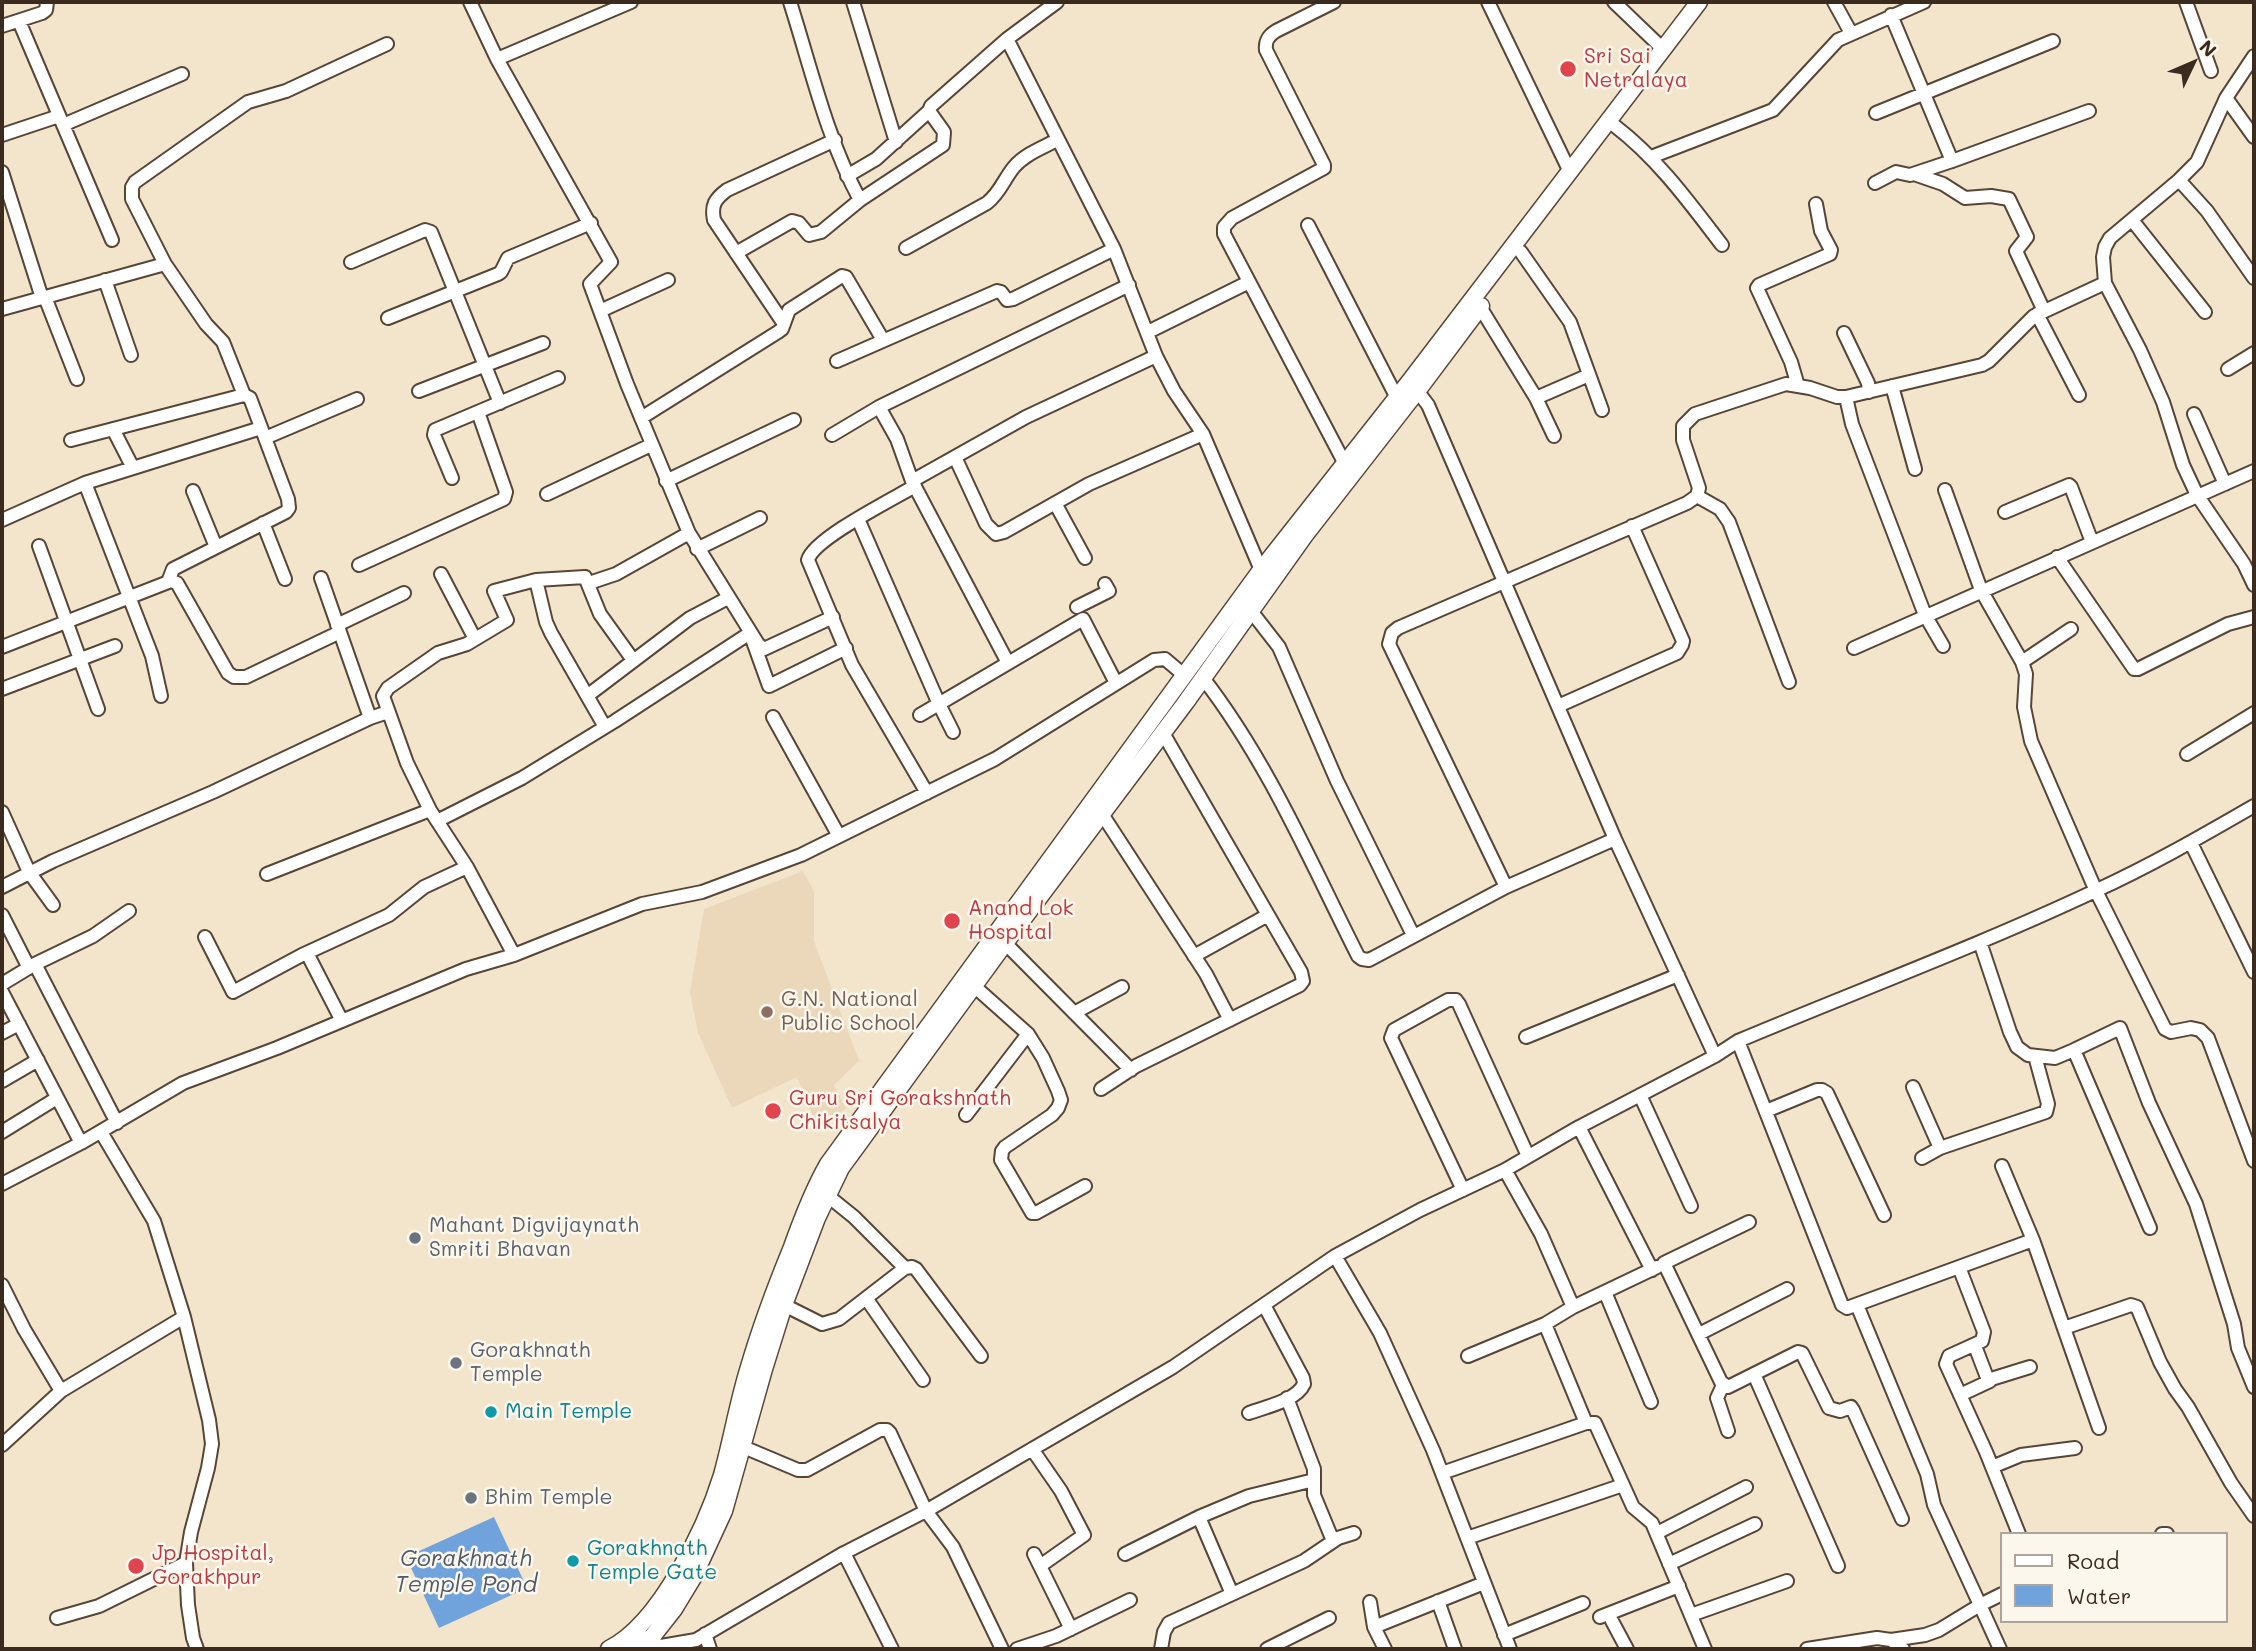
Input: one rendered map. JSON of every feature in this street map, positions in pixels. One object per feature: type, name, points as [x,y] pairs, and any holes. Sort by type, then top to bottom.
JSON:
[{"type":"main road","points":[[641,1645],[674,1609],[709,1547],[724,1511],[784,1305],[817,1218],[841,1168],[1163,733],[1570,172],[1699,2]]},
{"type":"main road","points":[[609,1649],[625,1642],[661,1601],[689,1555],[721,1477],[748,1368],[770,1302],[824,1172],[1261,570],[1397,398],[1414,386],[1480,307],[1710,2]]},
{"type":"street","points":[[2,26],[42,13],[46,10],[47,2]]},
{"type":"street","points":[[470,2],[497,59],[611,262],[590,284],[640,418],[697,549],[750,633],[764,649],[833,617]]},
{"type":"street","points":[[497,59],[631,2]]},
{"type":"street","points":[[790,2],[847,176],[860,200]]},
{"type":"street","points":[[853,2],[896,142]]},
{"type":"street","points":[[847,176],[876,159],[929,111],[935,101],[1007,39],[1057,2]]},
{"type":"street","points":[[1334,2],[1276,31],[1265,43],[1266,50],[1324,165],[1321,171],[1232,218],[1226,223],[1224,234],[1345,464]]},
{"type":"street","points":[[1488,2],[1570,172]]},
{"type":"street","points":[[1614,2],[1663,50]]},
{"type":"street","points":[[1834,2],[1851,33]]},
{"type":"street","points":[[1651,157],[1773,110],[1838,40],[1924,2]]},
{"type":"street","points":[[2186,2],[2211,71]]},
{"type":"street","points":[[1891,15],[1952,161]]},
{"type":"street","points":[[19,21],[112,240]]},
{"type":"street","points":[[1007,39],[1056,140],[1114,249],[1156,356],[1174,391],[1203,433],[1261,570]]},
{"type":"street","points":[[1876,113],[2053,41]]},
{"type":"street","points":[[244,395],[223,342],[206,324],[165,264],[132,199],[132,187],[135,182],[248,102],[286,91],[387,44]]},
{"type":"street","points":[[2254,56],[2226,99],[2197,162],[2110,238],[2103,257],[2105,283],[2140,350],[2163,402],[2183,464],[2197,495],[2244,564],[2254,585]]},
{"type":"street","points":[[2,135],[61,121],[182,74]]},
{"type":"street","points":[[2226,99],[2254,137]]},
{"type":"street","points":[[736,253],[793,221],[799,223],[809,234],[821,232],[860,200],[943,145],[944,132],[929,111]]},
{"type":"street","points":[[1875,183],[1896,172],[1914,174],[2089,111]]},
{"type":"street","points":[[1615,126],[1651,157],[1674,182],[1722,245]]},
{"type":"street","points":[[906,248],[987,203],[1020,161],[1056,140]]},
{"type":"street","points":[[784,324],[715,220],[712,210],[716,199],[727,190],[835,141]]},
{"type":"street","points":[[2,172],[44,297],[77,379]]},
{"type":"street","points":[[1914,174],[1943,184],[1965,198],[1990,196],[2010,199],[2027,237],[2016,251],[2040,312],[2079,395]]},
{"type":"street","points":[[2179,180],[2207,211],[2254,278]]},
{"type":"street","points":[[1798,386],[1791,362],[1757,288],[1830,254],[1831,250],[1821,231],[1816,204]]},
{"type":"street","points":[[2132,220],[2205,312]]},
{"type":"street","points":[[388,318],[498,274],[508,258],[591,223]]},
{"type":"street","points":[[1308,225],[1397,398]]},
{"type":"street","points":[[351,262],[428,230],[456,290],[500,403]]},
{"type":"street","points":[[837,361],[997,291],[1007,300],[1013,299],[1114,249]]},
{"type":"street","points":[[1521,252],[1570,322],[1602,410]]},
{"type":"street","points":[[2,310],[165,264]]},
{"type":"street","points":[[640,418],[778,332],[789,310],[842,276],[846,277],[883,340]]},
{"type":"street","points":[[105,280],[131,355]]},
{"type":"street","points":[[600,311],[668,280]]},
{"type":"street","points":[[1148,332],[1249,282]]},
{"type":"street","points":[[1506,887],[1389,643],[1392,633],[1398,628],[1687,503],[1697,496],[1699,488],[1683,440],[1683,426],[1695,414],[1786,384],[1846,397],[1982,365],[1989,362],[2026,321],[2105,283]]},
{"type":"street","points":[[832,435],[879,407],[1129,285]]},
{"type":"street","points":[[1480,307],[1536,398],[1554,436]]},
{"type":"street","points":[[1844,333],[1868,383],[1869,392]]},
{"type":"street","points":[[419,391],[543,343]]},
{"type":"street","points":[[2228,369],[2254,353]]},
{"type":"street","points":[[927,793],[862,684],[808,560],[809,554],[814,548],[954,457],[1026,417],[1156,356]]},
{"type":"street","points":[[1536,398],[1589,375]]},
{"type":"street","points":[[452,478],[434,432],[438,428],[558,378]]},
{"type":"street","points":[[1414,386],[1428,405],[1615,839],[1715,1056]]},
{"type":"street","points":[[1892,386],[1915,469]]},
{"type":"street","points":[[71,440],[244,395],[250,398],[289,503],[286,512],[173,569],[168,582]]},
{"type":"street","points":[[1846,397],[1852,424],[1925,615],[1942,646]]},
{"type":"street","points":[[2,520],[85,483],[263,433],[357,399]]},
{"type":"street","points":[[879,407],[897,439],[914,483],[1008,663]]},
{"type":"street","points":[[359,565],[505,499],[506,492],[478,412]]},
{"type":"street","points":[[2194,414],[2225,484]]},
{"type":"street","points":[[666,481],[794,420]]},
{"type":"street","points":[[113,429],[133,468]]},
{"type":"street","points":[[954,457],[986,524],[996,534],[1088,484],[1203,433]]},
{"type":"street","points":[[547,494],[651,445]]},
{"type":"street","points":[[1854,648],[2254,471]]},
{"type":"street","points":[[85,483],[152,656],[161,696]]},
{"type":"street","points":[[2005,512],[2069,485],[2092,542]]},
{"type":"street","points":[[1945,490],[1981,590],[2022,662],[2026,674],[2024,707],[2031,741],[2096,891],[2165,1029],[2171,1032],[2191,1028],[2200,1030],[2208,1038],[2254,1161]]},
{"type":"street","points":[[193,491],[216,547]]},
{"type":"street","points":[[1697,496],[1720,509],[1729,522],[1789,682]]},
{"type":"street","points":[[1055,503],[1085,558]]},
{"type":"street","points":[[697,549],[760,518]]},
{"type":"street","points":[[858,519],[953,732]]},
{"type":"street","points":[[263,523],[285,579]]},
{"type":"street","points":[[1558,706],[1677,653],[1682,645],[1683,640],[1632,526]]},
{"type":"street","points":[[589,583],[616,574],[689,533]]},
{"type":"street","points":[[39,546],[98,709]]},
{"type":"street","points":[[2057,557],[2134,669],[2228,624],[2254,617]]},
{"type":"street","points":[[441,574],[475,639]]},
{"type":"street","points":[[514,955],[467,867],[433,816],[407,763],[382,700],[383,696],[388,688],[438,653],[461,647],[507,620],[494,591],[536,580],[582,576],[589,583],[600,614],[633,660]]},
{"type":"street","points":[[321,578],[370,718]]},
{"type":"street","points":[[2,647],[175,580],[228,673],[234,677],[246,677],[404,593]]},
{"type":"street","points":[[536,580],[546,622],[605,727]]},
{"type":"street","points":[[920,715],[1008,663],[1080,613],[1108,591],[1105,584]]},
{"type":"street","points":[[1071,594],[1116,684]]},
{"type":"street","points":[[587,696],[690,618],[728,598]]},
{"type":"street","points":[[1251,611],[1279,647],[1337,781],[1413,935]]},
{"type":"street","points":[[2022,662],[2071,629]]},
{"type":"street","points":[[750,633],[769,686],[846,648]]},
{"type":"street","points":[[267,874],[433,816],[508,786],[750,633]]},
{"type":"street","points":[[2,689],[115,646]]},
{"type":"street","points":[[2,1184],[101,1132],[183,1083],[466,969],[514,955],[642,904],[702,892],[800,855],[995,759],[1160,658],[1166,659],[1184,675]]},
{"type":"street","points":[[1203,678],[1231,714],[1255,752],[1358,956],[1362,959],[1369,960],[1506,887],[1615,839]]},
{"type":"street","points":[[2,887],[29,872],[388,712]]},
{"type":"street","points":[[2186,754],[2254,713]]},
{"type":"street","points":[[773,717],[839,836]]},
{"type":"street","points":[[1101,1089],[1130,1070],[1300,985],[1303,981],[1301,972],[1163,733]]},
{"type":"street","points":[[636,1629],[641,1645],[661,1646],[696,1640],[844,1553],[926,1511],[1173,1367],[1335,1256],[1504,1170],[1738,1041],[1980,942],[2096,891],[2252,811]]},
{"type":"street","points":[[2,812],[7,837],[53,905]]},
{"type":"street","points":[[1102,814],[1194,956],[1230,1020]]},
{"type":"street","points":[[2192,843],[2254,972]]},
{"type":"street","points":[[205,937],[233,992],[302,955],[389,915],[424,887],[467,867]]},
{"type":"street","points":[[2,984],[93,936],[129,911]]},
{"type":"street","points":[[2,915],[117,1123]]},
{"type":"street","points":[[1194,956],[1268,915]]},
{"type":"street","points":[[1980,942],[2014,1040],[2017,1047],[2028,1055],[2055,1058],[2120,1028],[2148,1103],[2196,1204],[2234,1324],[2238,1348],[2254,1387]]},
{"type":"street","points":[[1005,943],[1130,1070]]},
{"type":"street","points":[[302,955],[311,958],[342,1021]]},
{"type":"street","points":[[1526,1037],[1678,975]]},
{"type":"street","points":[[974,986],[1028,1034],[1043,1058],[1060,1100],[1052,1115],[1005,1147],[1001,1160],[1032,1213],[1085,1186]]},
{"type":"street","points":[[1074,1013],[1122,987]]},
{"type":"street","points":[[2,992],[81,1143]]},
{"type":"street","points":[[1463,1190],[1391,1038],[1394,1030],[1448,1000],[1455,1000],[1459,1004],[1528,1156]]},
{"type":"street","points":[[2,1033],[19,1024]]},
{"type":"street","points":[[965,1115],[1028,1034]]},
{"type":"street","points":[[1738,1041],[1842,1305],[1847,1308],[1857,1305],[2033,1240]]},
{"type":"street","points":[[2074,1050],[2150,1228]]},
{"type":"street","points":[[1923,1158],[1940,1148],[2046,1112],[2048,1104],[2035,1056]]},
{"type":"street","points":[[2,1081],[38,1060]]},
{"type":"street","points":[[1913,1087],[1940,1148]]},
{"type":"street","points":[[1766,1111],[1817,1090],[1827,1093],[1884,1215]]},
{"type":"street","points":[[1640,1095],[1691,1206]]},
{"type":"street","points":[[2,1132],[57,1098]]},
{"type":"street","points":[[1579,1127],[1651,1270]]},
{"type":"street","points":[[101,1132],[154,1222],[184,1317],[209,1420],[212,1444],[186,1563],[188,1605],[197,1649]]},
{"type":"street","points":[[2002,1166],[2033,1240],[2099,1428]]},
{"type":"street","points":[[1504,1170],[1541,1234],[1573,1307]]},
{"type":"street","points":[[828,1196],[854,1217],[905,1268]]},
{"type":"street","points":[[1468,1356],[1545,1324],[1573,1307],[1749,1222]]},
{"type":"street","points":[[1335,1256],[1380,1333],[1442,1473],[1510,1649]]},
{"type":"street","points":[[1664,1264],[1723,1385],[1728,1387],[1798,1352],[1802,1353],[1829,1408],[1840,1411],[1851,1407],[1853,1410],[1902,1519]]},
{"type":"street","points":[[784,1305],[822,1324],[839,1319],[905,1268],[912,1266],[981,1356]]},
{"type":"street","points":[[1959,1267],[1983,1332],[1982,1340],[1975,1346],[1949,1356],[1946,1364],[2018,1532]]},
{"type":"street","points":[[2,1285],[24,1329],[61,1391]]},
{"type":"street","points":[[1699,1334],[1787,1289]]},
{"type":"street","points":[[1605,1292],[1651,1402]]},
{"type":"street","points":[[866,1298],[923,1380]]},
{"type":"street","points":[[1249,1413],[1287,1398],[1303,1388],[1303,1378],[1265,1305]]},
{"type":"street","points":[[1857,1305],[1927,1474],[1934,1505],[2000,1649]]},
{"type":"street","points":[[2064,1328],[2131,1305],[2137,1307],[2170,1380],[2231,1483],[2254,1516]]},
{"type":"street","points":[[2,1445],[61,1391],[184,1317]]},
{"type":"street","points":[[1545,1324],[1586,1423]]},
{"type":"street","points":[[1975,1346],[1990,1381]]},
{"type":"street","points":[[1960,1395],[2030,1367]]},
{"type":"street","points":[[1754,1374],[1838,1566]]},
{"type":"street","points":[[1723,1385],[1717,1398],[1728,1432]]},
{"type":"street","points":[[1287,1398],[1314,1469],[1314,1495],[1333,1541]]},
{"type":"street","points":[[1442,1473],[1586,1423],[1595,1423],[1633,1507],[1652,1523],[1657,1533],[1705,1649]]},
{"type":"street","points":[[741,1446],[798,1470],[807,1470],[880,1430],[887,1430],[926,1511],[953,1546],[1002,1649]]},
{"type":"street","points":[[1992,1468],[2021,1455],[2075,1448]]},
{"type":"street","points":[[1032,1449],[1061,1491],[1084,1535],[1037,1560],[1071,1629]]},
{"type":"street","points":[[1125,1554],[1199,1517],[1249,1496],[1314,1480]]},
{"type":"street","points":[[1467,1538],[1623,1485]]},
{"type":"street","points":[[1657,1533],[1746,1487]]},
{"type":"street","points":[[1199,1517],[1232,1594]]},
{"type":"street","points":[[1670,1564],[1755,1524]]},
{"type":"street","points":[[1161,1649],[1164,1632],[1169,1623],[1304,1561],[1333,1541],[1354,1533]]},
{"type":"street","points":[[844,1553],[892,1649]]},
{"type":"street","points":[[57,1618],[99,1606],[186,1563]]},
{"type":"street","points":[[1691,1615],[1787,1581]]},
{"type":"street","points":[[1374,1627],[1484,1583]]},
{"type":"street","points":[[1627,1649],[1606,1619],[1679,1586]]},
{"type":"street","points":[[1815,1648],[1877,1638],[1891,1640],[1925,1635],[1939,1630],[2000,1595]]},
{"type":"street","points":[[1017,1649],[1071,1629],[1130,1600]]},
{"type":"street","points":[[1438,1601],[1455,1649]]},
{"type":"street","points":[[1370,1602],[1374,1627],[1385,1649]]},
{"type":"street","points":[[1504,1635],[1583,1603]]},
{"type":"street","points":[[1267,1649],[1329,1618]]},
{"type":"street","points":[[705,1634],[710,1649]]},
{"type":"street","points":[[1891,1640],[1903,1649]]},
{"type":"shaded area","name":"G.N. National Public School","points":[[803,871],[814,891],[814,941],[859,1061],[834,1085],[846,1109],[817,1125],[797,1077],[732,1108],[698,1033],[690,992],[704,909]]},
{"type":"water","name":"Gorakhnath Temple Pond","points":[[494,1517],[527,1588],[439,1628],[406,1557]]},
{"type":"place","name":"Sri Sai Netralaya","points":[[1568,69]]},
{"type":"place","name":"Anand Lok Hospital","points":[[952,921]]},
{"type":"place","name":"G.N. National Public School","points":[[767,1012]]},
{"type":"place","name":"Guru Sri Gorakshnath Chikitsalya","points":[[773,1111]]},
{"type":"place","name":"Mahant Digvijaynath Smriti Bhavan","points":[[415,1238]]},
{"type":"place","name":"Gorakhnath Temple","points":[[456,1363]]},
{"type":"place","name":"Main Temple","points":[[491,1412]]},
{"type":"place","name":"Bhim Temple","points":[[471,1498]]},
{"type":"place","name":"Gorakhnath Temple Gate","points":[[573,1561]]},
{"type":"place","name":"Jp Hospital, Gorakhpur","points":[[136,1566]]}]
